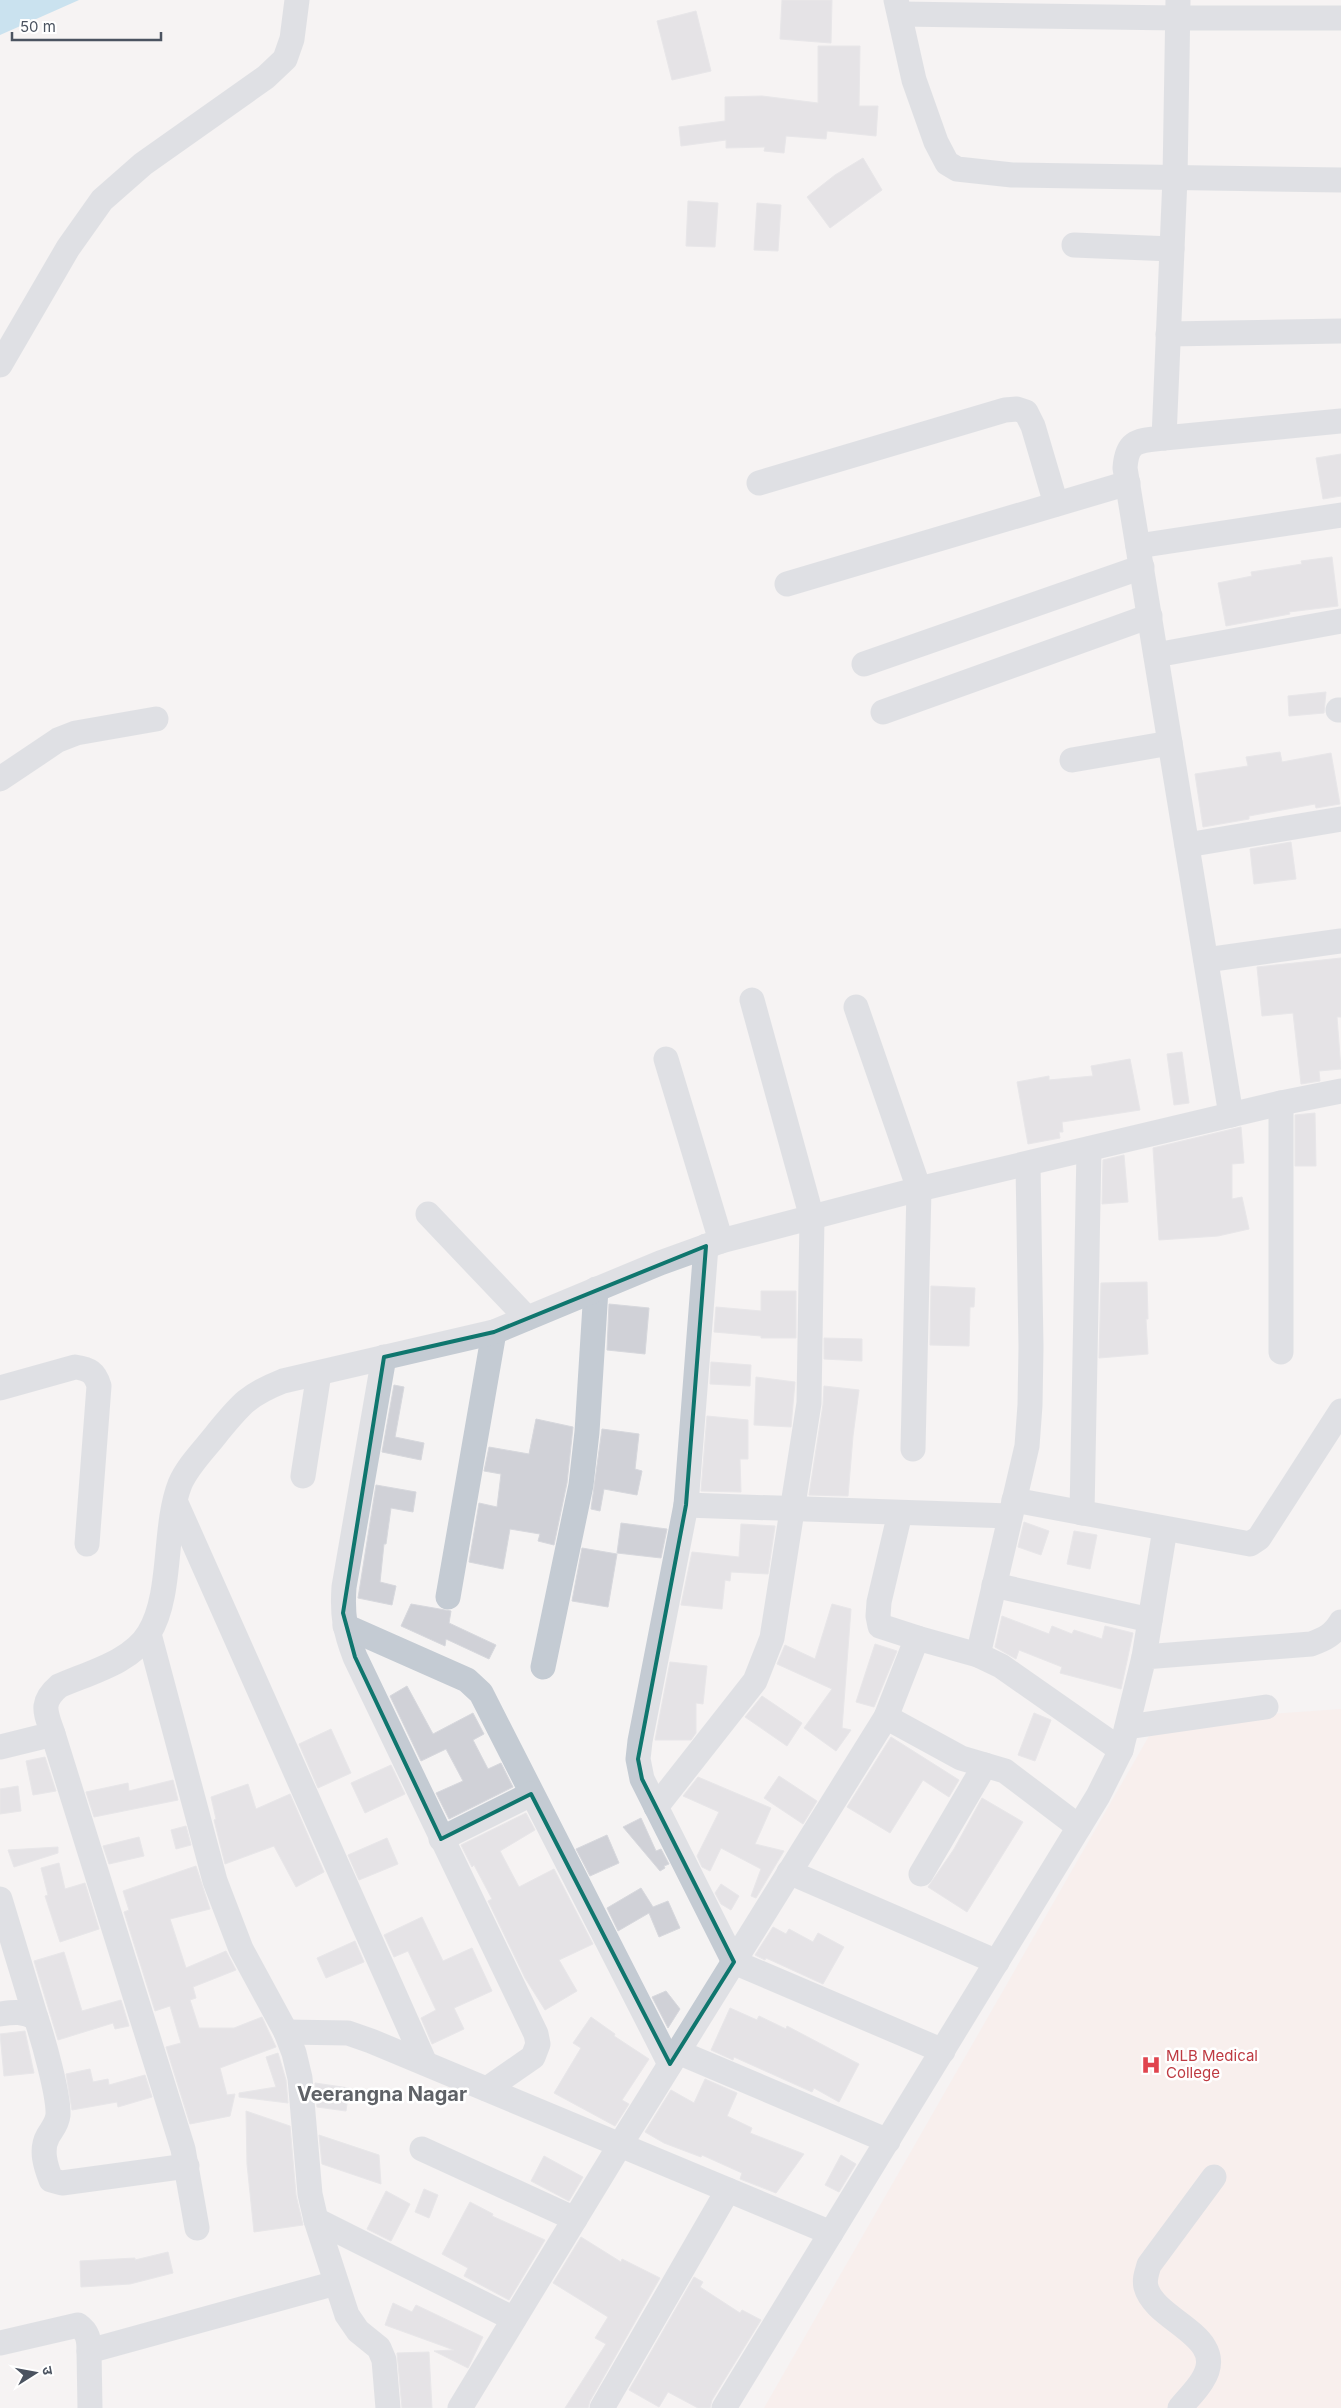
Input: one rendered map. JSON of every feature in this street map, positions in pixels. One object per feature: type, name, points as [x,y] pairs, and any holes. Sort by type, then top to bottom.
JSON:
[{"type":"street","points":[[0,365],[68,248],[102,200],[143,164],[266,77],[284,59],[292,40],[297,0]]},
{"type":"street","points":[[1341,18],[1178,9],[898,7],[914,80],[936,142],[947,163],[957,169],[993,174],[1341,180]]},
{"type":"street","points":[[1164,438],[1175,178],[1178,9]]},
{"type":"street","points":[[1074,245],[1172,248]]},
{"type":"street","points":[[1168,334],[1341,331]]},
{"type":"street","points":[[759,483],[1005,410],[1017,409],[1026,412],[1033,426],[1056,504]]},
{"type":"street","points":[[1231,1115],[1128,483],[1126,454],[1132,445],[1141,440],[1341,421]]},
{"type":"street","points":[[787,584],[1128,483]]},
{"type":"street","points":[[864,664],[1140,556],[1341,515]]},
{"type":"street","points":[[883,712],[1150,616]]},
{"type":"street","points":[[1156,655],[1341,621]]},
{"type":"street","points":[[0,779],[58,740],[76,733],[156,719]]},
{"type":"street","points":[[1072,760],[1170,743]]},
{"type":"street","points":[[1187,845],[1341,819]]},
{"type":"street","points":[[1206,960],[1341,942]]},
{"type":"street","points":[[656,1807],[755,1681],[772,1638],[809,1403],[812,1218],[752,1000]]},
{"type":"street","points":[[856,1008],[919,1189],[913,1449]]},
{"type":"street","points":[[666,1058],[714,1244],[686,1505],[638,1759],[642,1779],[734,1962],[943,2051]]},
{"type":"street","points":[[197,2228],[187,2166],[44,1707],[49,1694],[59,1686],[127,1656],[149,1634],[159,1610],[181,1484],[197,1458],[240,1405],[258,1391],[283,1381],[494,1332],[660,1262],[714,1244],[919,1189],[1281,1103],[1341,1091]]},
{"type":"street","points":[[1281,1103],[1282,1352]]},
{"type":"street","points":[[1082,1513],[1089,1149]]},
{"type":"street","points":[[978,1655],[1027,1446],[1030,1405],[1028,1164]]},
{"type":"street","points":[[428,1214],[527,1318]]},
{"type":"street","points":[[542,1667],[581,1485],[587,1432],[596,1289]]},
{"type":"street","points":[[448,1596],[494,1332]]},
{"type":"street","points":[[384,1357],[344,1587],[343,1613],[355,1658],[536,2034],[538,2044],[533,2057],[487,2089]]},
{"type":"street","points":[[0,1388],[75,1367],[88,1368],[96,1375],[99,1386],[87,1544]]},
{"type":"street","points":[[303,1476],[319,1372]]},
{"type":"street","points":[[686,1505],[900,1513],[1012,1508],[1082,1513],[1250,1544],[1259,1538],[1341,1411]]},
{"type":"street","points":[[176,1504],[425,2064]]},
{"type":"street","points":[[900,1513],[879,1602],[878,1616],[880,1626],[887,1630],[978,1655],[1025,1681],[1121,1750]]},
{"type":"street","points":[[724,2408],[1107,1781],[1121,1750],[1144,1657],[1165,1529]]},
{"type":"street","points":[[994,1585],[1150,1620]]},
{"type":"street","points":[[1144,1657],[1311,1644],[1326,1639],[1334,1633],[1341,1622]]},
{"type":"street","points":[[345,1626],[467,1680],[481,1693],[532,1794],[674,2058],[888,2141]]},
{"type":"street","points":[[149,1634],[215,1881],[241,1949],[286,2032],[300,2078],[310,2194],[316,2220],[336,2283],[352,2325],[379,2348],[384,2360],[388,2408]]},
{"type":"street","points":[[460,2408],[620,2145],[886,1717],[917,1638]]},
{"type":"street","points":[[1127,1726],[1266,1707]]},
{"type":"street","points":[[886,1717],[961,1758],[1010,1774],[1079,1827]]},
{"type":"street","points":[[0,1747],[53,1734]]},
{"type":"street","points":[[921,1874],[985,1766]]},
{"type":"street","points":[[441,1839],[532,1794]]},
{"type":"street","points":[[789,1872],[997,1962]]},
{"type":"street","points":[[0,1899],[36,2018],[58,2107],[56,2123],[44,2144],[47,2169],[51,2180],[62,2184],[187,2166]]},
{"type":"street","points":[[0,2014],[27,2013],[36,2018]]},
{"type":"street","points":[[286,2032],[348,2033],[831,2233]]},
{"type":"street","points":[[422,2149],[575,2219]]},
{"type":"street","points":[[1180,2408],[1203,2380],[1208,2364],[1208,2353],[1202,2343],[1155,2302],[1146,2289],[1145,2278],[1149,2265],[1214,2177]]},
{"type":"street","points":[[602,2408],[728,2190]]},
{"type":"street","points":[[316,2220],[514,2319]]},
{"type":"street","points":[[90,2350],[336,2283]]},
{"type":"street","points":[[0,2342],[78,2325],[89,2337],[90,2408]]},
{"type":"highlighted area","points":[[706,1246],[686,1505],[638,1759],[642,1779],[734,1962],[670,2064],[531,1794],[441,1839],[355,1657],[343,1613],[384,1357],[494,1332]]},
{"type":"shaded area","name":"MLB Medical College","points":[[1341,1709],[1341,2408],[764,2408],[1157,1722]]},
{"type":"water","points":[[0,0],[79,0],[0,35]]},
{"type":"building","points":[[782,0],[832,0],[831,43],[780,39]]},
{"type":"building","points":[[696,11],[711,71],[672,80],[657,21]]},
{"type":"building","points":[[818,46],[860,46],[859,106],[878,106],[876,136],[827,131],[826,139],[786,136],[784,153],[764,151],[765,147],[726,148],[726,140],[681,146],[679,127],[725,121],[725,97],[762,96],[818,103]]},
{"type":"building","points":[[863,158],[882,190],[830,228],[807,197],[835,175]]},
{"type":"building","points":[[688,201],[718,203],[715,247],[686,246]]},
{"type":"building","points":[[757,203],[781,205],[778,251],[754,250]]},
{"type":"building","points":[[1341,454],[1341,496],[1323,499],[1316,458]]},
{"type":"building","points":[[1332,557],[1338,606],[1289,612],[1290,614],[1226,626],[1218,583],[1252,576],[1251,572],[1302,564],[1301,561]]},
{"type":"building","points":[[1326,692],[1324,713],[1289,716],[1288,696]]},
{"type":"building","points":[[1280,752],[1282,762],[1331,753],[1340,804],[1316,808],[1315,804],[1249,816],[1249,819],[1203,827],[1195,774],[1248,766],[1246,757]]},
{"type":"building","points":[[1291,842],[1296,879],[1254,884],[1250,849]]},
{"type":"building","points":[[1341,958],[1341,1017],[1337,1017],[1341,1069],[1319,1071],[1320,1081],[1301,1084],[1293,1013],[1262,1016],[1257,967]]},
{"type":"building","points":[[1182,1052],[1189,1103],[1174,1105],[1167,1054]]},
{"type":"building","points":[[1130,1059],[1140,1110],[1062,1122],[1063,1132],[1059,1132],[1060,1138],[1028,1144],[1017,1082],[1049,1076],[1049,1080],[1093,1076],[1091,1066]]},
{"type":"building","points":[[1315,1113],[1316,1166],[1295,1166],[1295,1115]]},
{"type":"building","points":[[1241,1127],[1244,1163],[1232,1164],[1232,1199],[1242,1197],[1249,1229],[1218,1236],[1159,1240],[1153,1148]]},
{"type":"building","points":[[1124,1155],[1128,1202],[1102,1204],[1103,1160]]},
{"type":"building","points":[[1147,1282],[1148,1319],[1146,1319],[1148,1354],[1099,1358],[1101,1283]]},
{"type":"building","points":[[931,1286],[975,1288],[974,1307],[970,1307],[969,1346],[930,1345]]},
{"type":"building","points":[[761,1291],[796,1291],[796,1338],[761,1338],[761,1336],[714,1332],[716,1307],[761,1311]]},
{"type":"building","points":[[609,1304],[649,1308],[645,1354],[607,1350]]},
{"type":"building","points":[[824,1338],[862,1339],[862,1361],[824,1359]]},
{"type":"building","points":[[711,1362],[751,1365],[750,1386],[710,1384]]},
{"type":"building","points":[[756,1377],[795,1382],[791,1427],[754,1425]]},
{"type":"building","points":[[394,1385],[404,1387],[395,1437],[424,1443],[421,1460],[382,1452]]},
{"type":"building","points":[[824,1386],[859,1390],[848,1496],[809,1495],[823,1405]]},
{"type":"building","points":[[707,1416],[748,1420],[748,1459],[740,1459],[741,1492],[701,1491]]},
{"type":"building","points":[[536,1419],[573,1427],[567,1483],[554,1545],[538,1541],[540,1534],[510,1529],[503,1569],[469,1562],[479,1503],[497,1507],[501,1474],[484,1471],[489,1447],[529,1454]]},
{"type":"building","points":[[602,1429],[639,1434],[635,1469],[642,1471],[637,1495],[604,1489],[600,1511],[591,1509]]},
{"type":"building","points":[[376,1485],[416,1492],[413,1512],[391,1508],[386,1544],[384,1544],[380,1582],[396,1586],[392,1605],[358,1598]]},
{"type":"building","points":[[1024,1522],[1049,1531],[1041,1555],[1018,1547]]},
{"type":"building","points":[[621,1523],[667,1529],[661,1558],[617,1553]]},
{"type":"building","points":[[741,1524],[775,1526],[768,1574],[731,1572],[730,1581],[725,1580],[722,1609],[681,1605],[692,1552],[739,1557]]},
{"type":"building","points":[[1074,1531],[1097,1535],[1090,1569],[1067,1564]]},
{"type":"building","points":[[582,1548],[617,1554],[608,1607],[572,1601]]},
{"type":"building","points":[[411,1604],[451,1611],[449,1623],[496,1645],[489,1659],[446,1639],[445,1646],[401,1626]]},
{"type":"building","points":[[832,1604],[851,1609],[842,1728],[851,1730],[836,1751],[804,1728],[832,1689],[777,1664],[785,1645],[815,1659]]},
{"type":"building","points":[[1002,1616],[1049,1634],[1052,1626],[1072,1634],[1074,1630],[1102,1639],[1105,1626],[1133,1633],[1121,1689],[1060,1673],[1062,1667],[1019,1650],[1016,1659],[995,1647]]},
{"type":"building","points":[[875,1644],[897,1651],[874,1707],[856,1702]]},
{"type":"building","points":[[670,1662],[707,1666],[703,1704],[696,1703],[696,1733],[691,1740],[655,1740]]},
{"type":"building","points":[[407,1686],[433,1734],[473,1713],[484,1734],[473,1740],[488,1769],[501,1763],[513,1787],[449,1819],[436,1793],[463,1781],[446,1749],[421,1761],[390,1696]]},
{"type":"building","points":[[762,1696],[802,1723],[787,1746],[745,1717]]},
{"type":"building","points":[[1034,1713],[1051,1720],[1035,1761],[1018,1755]]},
{"type":"building","points":[[331,1729],[351,1773],[318,1788],[299,1744]]},
{"type":"building","points":[[891,1737],[959,1780],[949,1797],[923,1780],[890,1833],[847,1807]]},
{"type":"building","points":[[45,1757],[56,1791],[33,1795],[26,1761]]},
{"type":"building","points":[[391,1765],[405,1794],[365,1813],[351,1783]]},
{"type":"building","points":[[779,1776],[817,1801],[803,1824],[764,1798]]},
{"type":"building","points":[[698,1777],[771,1808],[755,1844],[784,1851],[756,1898],[751,1896],[761,1869],[721,1848],[710,1871],[702,1867],[697,1856],[719,1812],[683,1796]]},
{"type":"building","points":[[173,1780],[178,1800],[94,1817],[86,1792],[128,1783],[129,1791]]},
{"type":"building","points":[[248,1784],[256,1809],[290,1794],[324,1872],[296,1887],[274,1846],[225,1864],[214,1820],[216,1819],[211,1797]]},
{"type":"building","points":[[18,1786],[21,1811],[0,1814],[0,1789]]},
{"type":"building","points":[[982,1798],[1023,1822],[967,1912],[928,1887],[954,1849]]},
{"type":"building","points":[[526,1813],[535,1830],[500,1851],[519,1887],[554,1869],[593,1944],[559,1960],[577,1991],[545,2010],[525,1978],[488,1901],[492,1899],[461,1845]]},
{"type":"building","points":[[641,1818],[656,1851],[661,1849],[669,1864],[660,1871],[623,1827]]},
{"type":"building","points":[[186,1826],[191,1845],[176,1849],[171,1830]]},
{"type":"building","points":[[607,1835],[619,1863],[590,1876],[576,1849]]},
{"type":"building","points":[[139,1837],[144,1856],[109,1864],[103,1846]]},
{"type":"building","points":[[387,1838],[398,1864],[359,1880],[348,1855]]},
{"type":"building","points":[[58,1847],[58,1853],[14,1867],[8,1850]]},
{"type":"building","points":[[59,1863],[65,1889],[85,1883],[99,1929],[60,1942],[45,1896],[48,1895],[41,1868]]},
{"type":"building","points":[[196,1866],[210,1909],[170,1919],[186,1968],[226,1951],[236,1970],[193,1987],[196,1998],[190,2000],[199,2028],[234,2028],[262,2017],[276,2047],[220,2068],[227,2095],[235,2094],[230,2116],[190,2124],[166,2047],[181,2043],[170,2006],[155,2011],[124,1912],[129,1910],[123,1891]]},
{"type":"building","points":[[721,1884],[739,1896],[731,1910],[721,1904],[715,1893]]},
{"type":"building","points":[[641,1888],[653,1907],[668,1901],[680,1928],[659,1937],[649,1913],[618,1931],[607,1908]]},
{"type":"building","points":[[422,1917],[443,1961],[472,1948],[492,1991],[454,2008],[464,2029],[432,2044],[421,2018],[436,2010],[408,1951],[394,1957],[384,1935]]},
{"type":"building","points":[[773,1927],[786,1934],[789,1929],[813,1942],[818,1933],[844,1947],[823,1984],[766,1958],[765,1960],[755,1955]]},
{"type":"building","points":[[355,1941],[364,1962],[326,1978],[317,1958]]},
{"type":"building","points":[[64,1952],[82,2011],[121,2000],[129,2026],[115,2029],[113,2023],[58,2040],[34,1961]]},
{"type":"building","points":[[666,1991],[680,2009],[668,2028],[652,1997]]},
{"type":"building","points":[[730,2008],[757,2020],[759,2016],[786,2029],[787,2026],[859,2064],[839,2102],[814,2088],[812,2092],[734,2057],[733,2060],[711,2050]]},
{"type":"building","points":[[591,2017],[615,2034],[614,2036],[649,2059],[622,2100],[629,2104],[615,2126],[554,2093],[581,2048],[573,2043]]},
{"type":"building","points":[[25,2031],[34,2073],[4,2076],[0,2034]]},
{"type":"building","points":[[278,2053],[286,2080],[288,2103],[239,2097],[239,2093],[276,2087],[266,2057]]},
{"type":"building","points":[[90,2069],[93,2082],[108,2079],[109,2085],[145,2075],[152,2097],[118,2107],[117,2102],[72,2110],[66,2074]]},
{"type":"building","points":[[705,2079],[737,2093],[727,2116],[752,2128],[750,2133],[804,2154],[776,2193],[740,2179],[742,2173],[702,2155],[701,2157],[664,2143],[645,2132],[671,2090],[694,2103]]},
{"type":"building","points":[[315,2083],[349,2088],[346,2111],[317,2107]]},
{"type":"building","points":[[246,2111],[290,2126],[296,2195],[303,2225],[254,2232],[247,2164]]},
{"type":"building","points":[[319,2135],[379,2155],[381,2184],[322,2164]]},
{"type":"building","points":[[841,2155],[856,2164],[839,2192],[825,2185]]},
{"type":"building","points":[[544,2156],[583,2177],[569,2201],[531,2181]]},
{"type":"building","points":[[424,2189],[438,2195],[429,2218],[415,2212]]},
{"type":"building","points":[[386,2191],[410,2204],[391,2241],[367,2229]]},
{"type":"building","points":[[470,2202],[493,2214],[492,2216],[545,2240],[509,2300],[464,2276],[468,2268],[442,2254]]},
{"type":"building","points":[[581,2237],[621,2262],[622,2259],[660,2278],[590,2401],[588,2408],[565,2408],[606,2344],[595,2338],[608,2317],[553,2283]]},
{"type":"building","points":[[168,2252],[173,2273],[130,2284],[81,2287],[80,2261],[135,2258],[135,2260]]},
{"type":"building","points":[[694,2277],[703,2282],[700,2287],[740,2313],[742,2310],[761,2320],[712,2400],[710,2408],[698,2408],[668,2392],[659,2407],[629,2390]]},
{"type":"building","points":[[393,2303],[412,2312],[416,2305],[483,2337],[468,2368],[434,2351],[454,2350],[385,2325]]},
{"type":"building","points":[[429,2352],[432,2408],[402,2408],[397,2353]]},
{"type":"place","name":"MLB Medical College","points":[[1151,2065]]},
{"type":"district","name":"Veerangna Nagar","points":[[382,2094]]}]
